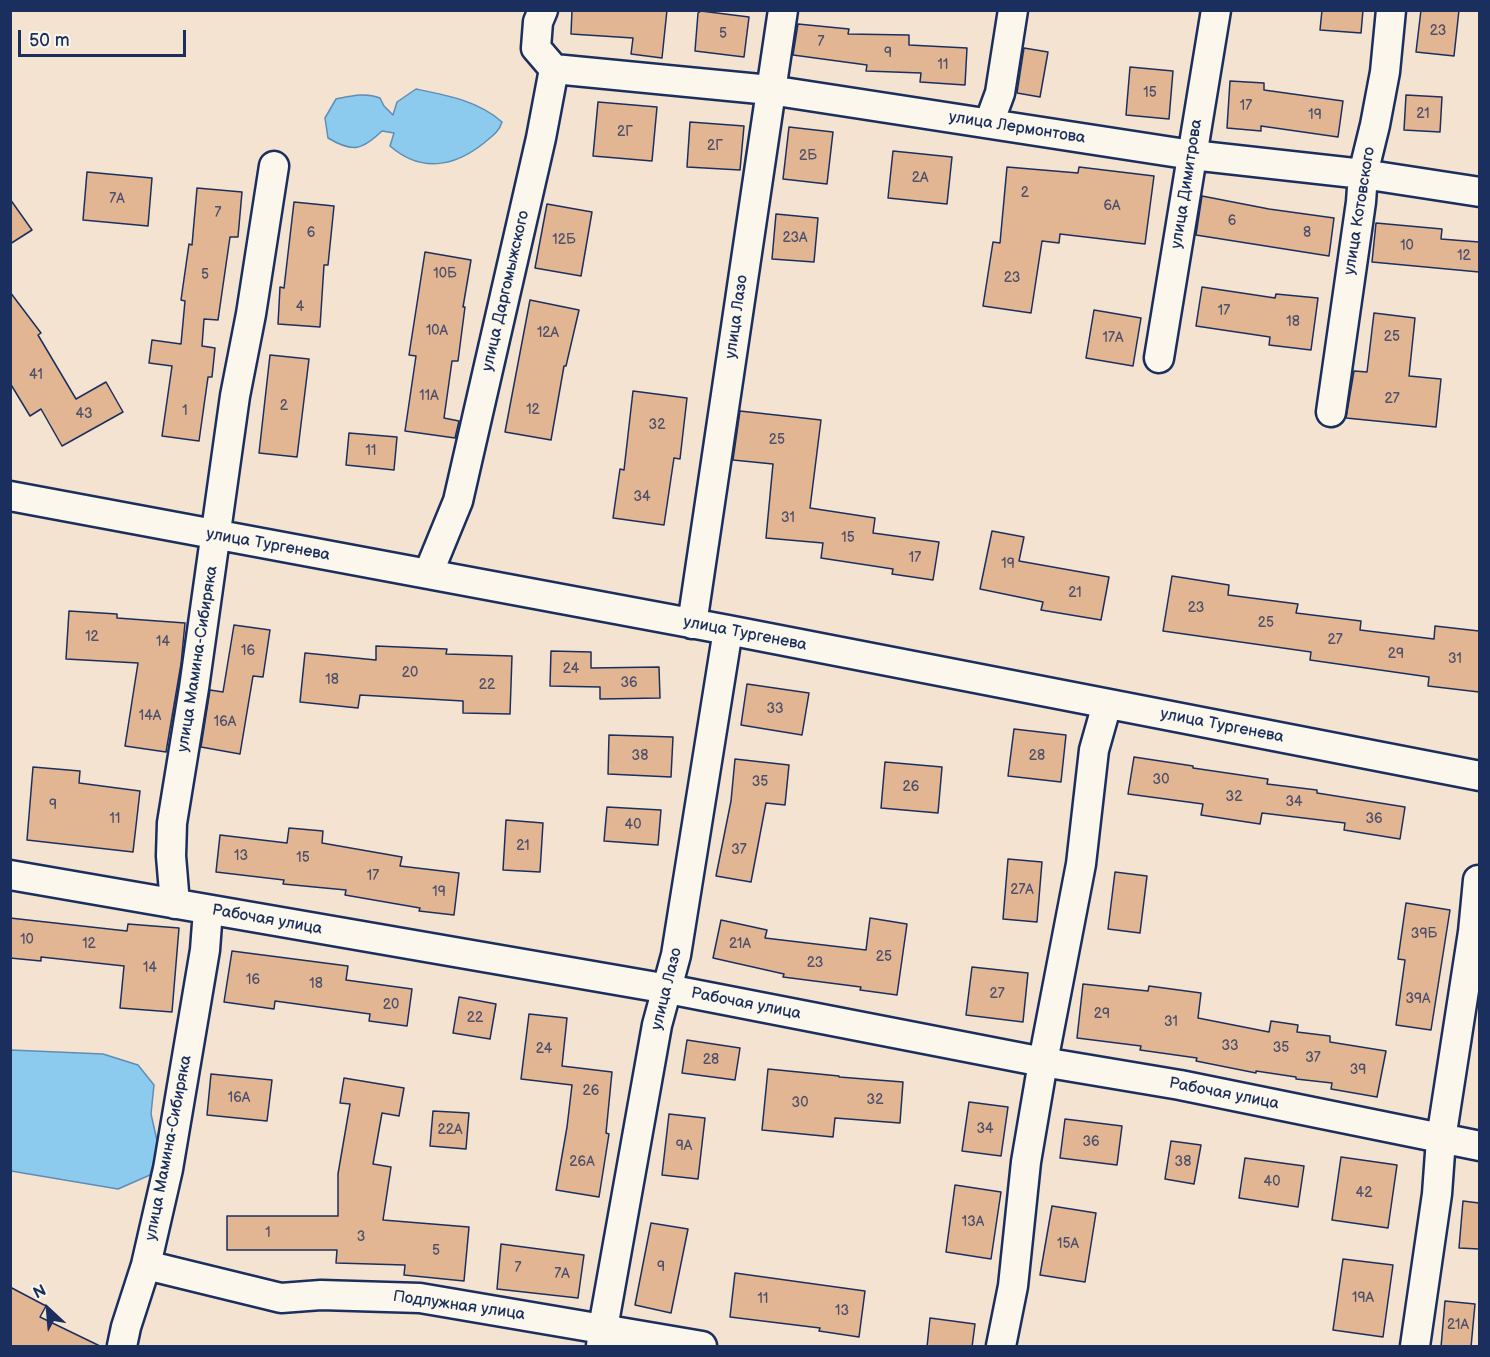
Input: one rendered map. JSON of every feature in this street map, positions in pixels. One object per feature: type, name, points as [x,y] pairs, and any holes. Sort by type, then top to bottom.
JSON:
[{"type":"street","points":[[543,10],[538,22],[536,48],[555,69]]},
{"type":"street","name":"улица Лазо","points":[[692,624],[783,10]]},
{"type":"street","points":[[989,123],[1000,93],[1013,10]]},
{"type":"street","name":"улица Димитрова","points":[[1159,358],[1216,10]]},
{"type":"street","name":"улица Котовского","points":[[1331,412],[1363,174],[1385,72],[1390,10]]},
{"type":"street","name":"улица Лермонтова","points":[[555,69],[770,90],[1192,155],[1363,174],[1479,192]]},
{"type":"street","name":"улица Даргомыжского","points":[[428,574],[458,501],[555,69]]},
{"type":"street","name":"улица Мамина-Сибиряка","points":[[175,904],[171,856],[172,822],[217,536],[235,396],[251,314],[274,166]]},
{"type":"street","name":"улица Тургенева","points":[[10,496],[728,630],[1479,776]]},
{"type":"street","name":"улица Лазо","points":[[602,1337],[657,1025],[676,955],[728,630]]},
{"type":"street","points":[[1001,1347],[1013,1286],[1026,1162],[1081,864],[1094,750],[1107,704]]},
{"type":"street","name":"Рабочая улица","points":[[10,875],[668,989],[1043,1062],[1179,1085],[1479,1146]]},
{"type":"street","points":[[1415,1347],[1437,1194],[1441,1139],[1473,932],[1478,880]]},
{"type":"street","name":"улица Мамина-Сибиряка","points":[[122,1347],[146,1265],[168,1169],[205,951],[208,910]]},
{"type":"street","name":"Подлужная улица","points":[[146,1265],[281,1298],[321,1294],[420,1298],[602,1337],[702,1347]]},
{"type":"water","points":[[416,89],[473,104],[493,115],[502,122],[501,125],[492,136],[473,151],[449,162],[437,164],[425,163],[402,155],[390,146],[394,133],[382,131],[363,146],[357,147],[344,146],[328,138],[325,118],[336,99],[358,95],[374,96],[380,98],[393,115],[397,102]]},
{"type":"water","points":[[11,1050],[103,1054],[138,1065],[154,1085],[151,1114],[158,1145],[150,1175],[118,1189],[11,1171]]},
{"type":"building","points":[[572,10],[667,10],[662,58],[631,54],[633,38],[571,34]]},
{"type":"building","points":[[1322,10],[1363,10],[1361,33],[1320,30]]},
{"type":"building","points":[[1421,10],[1459,10],[1454,56],[1416,52]]},
{"type":"building","points":[[701,11],[749,17],[744,57],[695,51],[698,13]]},
{"type":"building","points":[[798,24],[849,29],[848,34],[909,35],[909,45],[967,48],[965,85],[920,82],[921,73],[866,71],[867,65],[793,55]]},
{"type":"building","points":[[1024,48],[1048,52],[1040,97],[1017,93]]},
{"type":"building","points":[[1130,67],[1173,71],[1169,119],[1126,115]]},
{"type":"building","points":[[1230,81],[1264,83],[1264,90],[1343,101],[1338,137],[1261,126],[1261,131],[1227,128]]},
{"type":"building","points":[[1406,95],[1442,97],[1440,132],[1404,130]]},
{"type":"building","points":[[598,102],[657,107],[652,161],[593,156]]},
{"type":"building","points":[[690,122],[744,126],[740,170],[687,167]]},
{"type":"building","points":[[789,127],[833,132],[827,184],[783,179]]},
{"type":"building","points":[[893,151],[952,157],[947,204],[888,198]]},
{"type":"building","points":[[1007,167],[1078,173],[1079,167],[1154,176],[1145,244],[1060,234],[1059,243],[1042,241],[1031,313],[983,306],[993,242],[1000,243]]},
{"type":"building","points":[[87,172],[152,178],[148,226],[83,220]]},
{"type":"building","points":[[197,188],[242,192],[238,237],[230,237],[218,320],[204,319],[202,346],[215,348],[212,377],[208,377],[199,441],[162,436],[172,366],[149,363],[152,340],[181,344],[185,301],[181,300],[189,244],[192,245]]},
{"type":"building","points":[[1202,196],[1269,209],[1334,218],[1329,256],[1196,235]]},
{"type":"building","points":[[10,199],[32,230],[10,244]]},
{"type":"building","points":[[294,202],[334,206],[328,265],[324,265],[320,327],[278,324],[280,287],[284,288]]},
{"type":"building","points":[[547,204],[592,212],[581,276],[535,268]]},
{"type":"building","points":[[776,214],[818,218],[814,262],[772,259]]},
{"type":"building","points":[[1376,223],[1442,229],[1441,239],[1479,242],[1479,272],[1372,262]]},
{"type":"building","points":[[425,252],[471,260],[463,307],[465,307],[458,361],[452,361],[444,418],[459,421],[455,438],[405,431],[416,356],[409,355]]},
{"type":"building","points":[[1202,287],[1275,298],[1276,294],[1318,298],[1311,350],[1269,345],[1270,337],[1196,326]]},
{"type":"building","points":[[10,292],[41,333],[38,335],[76,399],[106,382],[123,412],[62,446],[41,409],[30,416],[10,383]]},
{"type":"building","points":[[530,300],[579,310],[566,366],[564,366],[551,440],[505,432]]},
{"type":"building","points":[[1094,310],[1141,318],[1133,366],[1086,358]]},
{"type":"building","points":[[1374,313],[1415,318],[1409,376],[1441,379],[1436,427],[1346,418],[1354,371],[1367,372]]},
{"type":"building","points":[[270,355],[309,359],[297,457],[259,453]]},
{"type":"building","points":[[633,391],[687,398],[680,459],[674,458],[664,525],[613,518],[620,469],[624,470]]},
{"type":"building","points":[[740,411],[821,420],[810,508],[875,518],[873,533],[939,542],[933,580],[892,574],[893,569],[821,558],[823,543],[766,538],[773,464],[733,460]]},
{"type":"building","points":[[349,433],[397,437],[394,470],[346,465]]},
{"type":"building","points":[[992,531],[1024,537],[1019,561],[1109,577],[1101,620],[1041,610],[1043,602],[980,589]]},
{"type":"building","points":[[1172,576],[1229,585],[1228,595],[1298,604],[1296,613],[1361,621],[1360,630],[1434,639],[1435,626],[1479,631],[1479,692],[1428,686],[1429,677],[1310,660],[1311,652],[1163,631]]},
{"type":"building","points":[[69,611],[117,614],[117,618],[185,623],[181,664],[166,752],[125,746],[138,663],[66,659]]},
{"type":"building","points":[[234,625],[270,630],[263,677],[253,676],[240,754],[201,747],[210,690],[223,692]]},
{"type":"building","points":[[376,646],[447,649],[446,654],[512,656],[510,714],[463,713],[463,701],[360,695],[358,708],[300,702],[305,653],[376,660]]},
{"type":"building","points":[[551,651],[591,652],[591,668],[659,667],[660,698],[600,699],[600,687],[550,686]]},
{"type":"building","points":[[747,684],[809,693],[802,735],[741,725]]},
{"type":"building","points":[[1014,729],[1066,735],[1061,782],[1008,776]]},
{"type":"building","points":[[609,735],[673,737],[671,777],[608,774]]},
{"type":"building","points":[[1134,757],[1268,779],[1267,784],[1317,790],[1317,793],[1405,807],[1400,839],[1344,830],[1345,823],[1262,813],[1260,824],[1201,815],[1203,804],[1128,794]]},
{"type":"building","points":[[735,759],[789,765],[785,805],[766,803],[751,882],[716,876],[731,801]]},
{"type":"building","points":[[885,762],[942,767],[938,813],[881,808]]},
{"type":"building","points":[[33,767],[80,771],[79,783],[140,791],[133,852],[27,840]]},
{"type":"building","points":[[607,807],[661,810],[658,845],[604,841]]},
{"type":"building","points":[[506,820],[543,823],[540,872],[503,870]]},
{"type":"building","points":[[289,828],[323,831],[322,843],[402,857],[400,866],[459,873],[454,915],[419,911],[420,908],[345,895],[346,890],[283,884],[284,880],[216,872],[220,835],[287,843]]},
{"type":"building","points":[[1008,859],[1042,862],[1037,922],[1003,919]]},
{"type":"building","points":[[1115,872],[1147,876],[1140,933],[1108,929]]},
{"type":"building","points":[[1406,903],[1450,910],[1431,1030],[1396,1025],[1405,960],[1398,959]]},
{"type":"building","points":[[10,918],[127,931],[128,924],[179,928],[172,1012],[120,1008],[124,966],[41,957],[41,961],[10,958]]},
{"type":"building","points":[[870,918],[907,924],[897,995],[860,990],[861,987],[783,977],[784,974],[713,958],[721,920],[767,930],[765,938],[866,950]]},
{"type":"building","points":[[232,951],[348,966],[346,980],[412,989],[407,1026],[369,1021],[370,1014],[275,1001],[274,1009],[224,1002]]},
{"type":"building","points":[[972,967],[1028,973],[1023,1022],[966,1015]]},
{"type":"building","points":[[1083,984],[1148,991],[1149,986],[1201,993],[1198,1018],[1269,1032],[1271,1021],[1298,1025],[1297,1032],[1330,1036],[1330,1042],[1386,1051],[1377,1097],[1331,1089],[1332,1083],[1256,1071],[1256,1073],[1196,1061],[1197,1058],[1140,1050],[1141,1046],[1077,1038]]},
{"type":"building","points":[[459,997],[496,1004],[490,1039],[453,1033]]},
{"type":"building","points":[[529,1014],[567,1018],[562,1066],[612,1072],[606,1133],[609,1134],[599,1197],[556,1190],[572,1085],[521,1079]]},
{"type":"building","points":[[687,1040],[740,1048],[735,1080],[682,1073]]},
{"type":"building","points":[[768,1069],[903,1082],[900,1123],[835,1118],[833,1137],[762,1130]]},
{"type":"building","points":[[211,1074],[272,1080],[267,1121],[207,1115]]},
{"type":"building","points":[[344,1078],[404,1088],[399,1116],[382,1113],[373,1164],[391,1167],[383,1220],[469,1227],[464,1281],[404,1275],[405,1265],[336,1263],[337,1250],[227,1250],[227,1216],[338,1216],[338,1174],[350,1104],[340,1103]]},
{"type":"building","points":[[969,1102],[1008,1107],[1001,1156],[962,1151]]},
{"type":"building","points":[[433,1111],[469,1113],[466,1149],[430,1146]]},
{"type":"building","points":[[669,1114],[705,1118],[698,1179],[662,1175]]},
{"type":"building","points":[[1065,1119],[1122,1126],[1117,1165],[1060,1158]]},
{"type":"building","points":[[1171,1141],[1201,1145],[1194,1184],[1165,1179]]},
{"type":"building","points":[[1341,1157],[1397,1165],[1388,1228],[1332,1220]]},
{"type":"building","points":[[1245,1158],[1304,1166],[1298,1207],[1239,1198]]},
{"type":"building","points":[[955,1185],[1001,1192],[991,1259],[946,1252]]},
{"type":"building","points":[[1463,1201],[1479,1203],[1479,1249],[1459,1248]]},
{"type":"building","points":[[1052,1206],[1096,1213],[1085,1282],[1040,1275]]},
{"type":"building","points":[[651,1223],[688,1229],[671,1313],[635,1305]]},
{"type":"building","points":[[501,1244],[584,1255],[578,1298],[497,1289]]},
{"type":"building","points":[[1343,1259],[1393,1265],[1383,1337],[1333,1330]]},
{"type":"building","points":[[735,1273],[865,1291],[859,1337],[819,1331],[820,1328],[730,1317]]},
{"type":"building","points":[[10,1287],[46,1306],[40,1317],[102,1347],[10,1347]]},
{"type":"building","points":[[1445,1301],[1475,1304],[1471,1347],[1441,1347]]},
{"type":"building","points":[[930,1318],[975,1324],[972,1347],[927,1347]]}]
